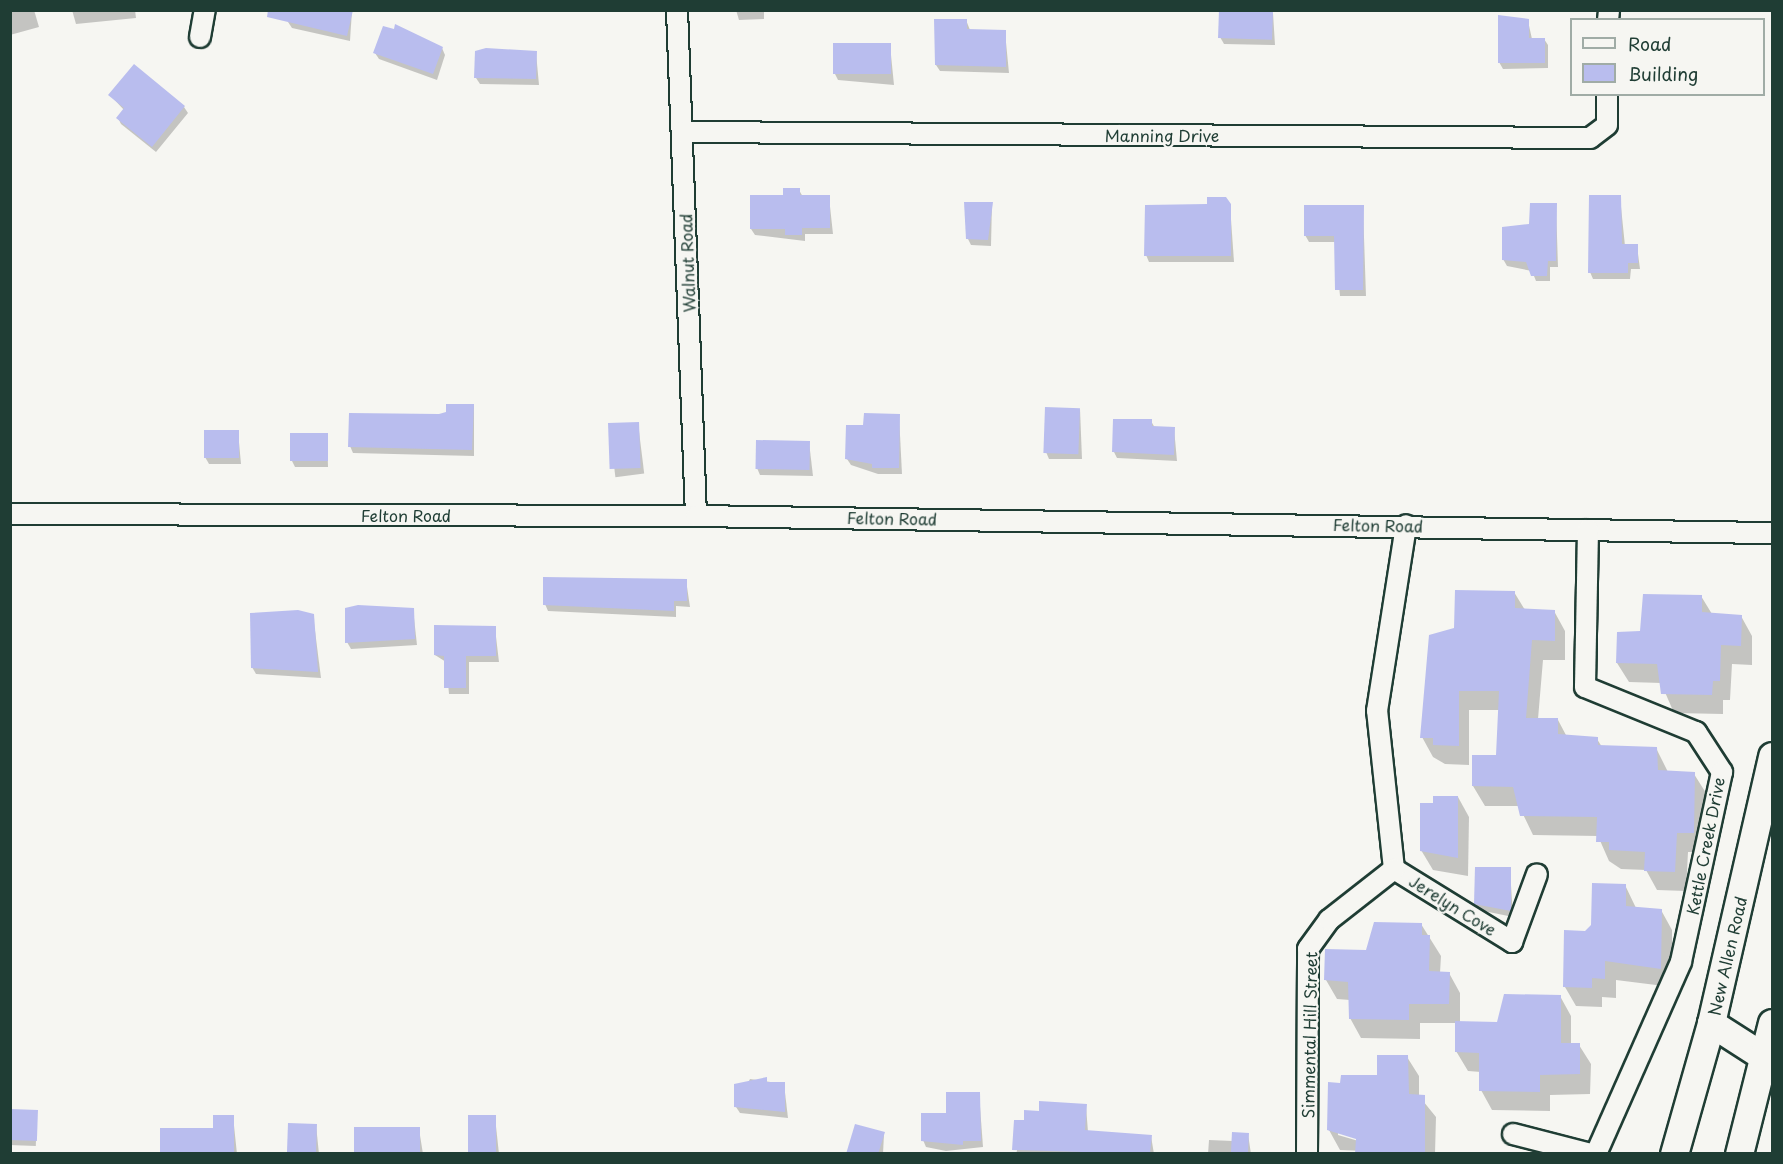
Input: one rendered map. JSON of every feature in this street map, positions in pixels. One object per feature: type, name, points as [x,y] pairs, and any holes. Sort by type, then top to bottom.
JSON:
[{"type":"main road","name":"New Allen Road","points":[[1674,1154],[1711,1023],[1773,756]]},
{"type":"main road","points":[[1711,1023],[1768,1059]]},
{"type":"main road","points":[[1739,1154],[1768,1059],[1773,1023]]},
{"type":"street","points":[[200,37],[205,10]]},
{"type":"street","name":"Walnut Road","points":[[677,10],[696,516]]},
{"type":"street","name":"Manning Drive","points":[[683,132],[1590,138],[1607,125],[1607,96]]},
{"type":"street","name":"Felton Road","points":[[10,514],[696,516],[1406,525],[1773,533]]},
{"type":"street","points":[[1394,869],[1377,711],[1406,525]]},
{"type":"street","name":"Kettle Creek Drive","points":[[1514,1134],[1593,1154],[1681,962],[1722,772],[1696,732],[1585,687],[1588,530]]},
{"type":"street","name":"Jerelyn Cove","points":[[1394,869],[1512,942],[1537,874]]},
{"type":"street","name":"Simmental Hill Street","points":[[1308,1154],[1308,949],[1329,920],[1394,869]]},
{"type":"building","points":[[268,10],[353,10],[347,36],[267,17]]},
{"type":"building","points":[[1219,10],[1273,12],[1272,40],[1218,38]]},
{"type":"building","points":[[1498,15],[1529,19],[1529,38],[1545,38],[1545,63],[1498,63]]},
{"type":"building","points":[[934,19],[967,19],[967,29],[1006,30],[1006,67],[935,65]]},
{"type":"building","points":[[395,24],[443,47],[433,74],[373,53],[383,26],[394,29]]},
{"type":"building","points":[[833,43],[891,43],[891,74],[833,74]]},
{"type":"building","points":[[486,48],[537,51],[536,79],[474,78],[475,51]]},
{"type":"building","points":[[134,64],[185,106],[152,147],[116,118],[124,108],[108,95]]},
{"type":"building","points":[[783,188],[800,188],[800,195],[830,195],[830,228],[802,228],[802,235],[785,235],[785,229],[750,229],[750,195],[783,195]]},
{"type":"building","points":[[1589,195],[1621,195],[1622,244],[1638,244],[1638,263],[1628,263],[1628,273],[1588,273]]},
{"type":"building","points":[[1207,197],[1226,197],[1231,204],[1231,256],[1144,256],[1145,205],[1207,204]]},
{"type":"building","points":[[964,202],[993,202],[988,240],[966,239]]},
{"type":"building","points":[[1530,203],[1557,203],[1556,261],[1548,261],[1547,276],[1531,276],[1526,262],[1502,260],[1502,227],[1529,224]]},
{"type":"building","points":[[1304,205],[1364,205],[1363,290],[1335,290],[1334,236],[1304,236]]},
{"type":"building","points":[[446,404],[474,404],[472,450],[348,447],[349,413],[439,414],[446,412]]},
{"type":"building","points":[[1045,407],[1080,408],[1078,454],[1043,453]]},
{"type":"building","points":[[864,413],[900,414],[899,468],[872,468],[872,464],[845,459],[846,425],[863,425]]},
{"type":"building","points":[[1113,419],[1152,419],[1152,426],[1175,427],[1174,455],[1112,452]]},
{"type":"building","points":[[639,422],[641,468],[610,469],[608,423]]},
{"type":"building","points":[[204,430],[239,430],[239,458],[204,458]]},
{"type":"building","points":[[290,433],[328,433],[328,461],[290,461]]},
{"type":"building","points":[[756,440],[810,441],[809,470],[755,469]]},
{"type":"building","points":[[543,577],[687,579],[687,601],[674,601],[674,611],[543,605]]},
{"type":"building","points":[[1455,590],[1515,591],[1515,608],[1555,610],[1555,641],[1532,640],[1526,718],[1558,718],[1558,734],[1598,737],[1598,745],[1657,747],[1658,770],[1695,772],[1694,833],[1677,833],[1675,872],[1644,871],[1645,852],[1609,850],[1609,842],[1596,842],[1597,817],[1520,816],[1513,787],[1472,786],[1472,755],[1496,755],[1499,691],[1459,691],[1459,746],[1433,745],[1433,738],[1420,738],[1429,635],[1454,628]]},
{"type":"building","points":[[1643,594],[1702,595],[1702,612],[1742,615],[1741,646],[1721,645],[1720,681],[1713,681],[1712,695],[1661,694],[1657,664],[1616,663],[1617,632],[1640,631]]},
{"type":"building","points":[[358,605],[414,608],[415,639],[345,643],[345,608]]},
{"type":"building","points":[[298,610],[314,614],[318,672],[251,668],[250,613]]},
{"type":"building","points":[[434,625],[496,626],[496,656],[466,656],[466,688],[444,688],[444,656],[434,655]]},
{"type":"building","points":[[1433,796],[1458,796],[1458,858],[1420,851],[1420,803],[1433,803]]},
{"type":"building","points":[[1475,867],[1511,867],[1511,911],[1474,904]]},
{"type":"building","points":[[1592,883],[1626,884],[1626,906],[1662,909],[1661,969],[1605,961],[1605,979],[1592,978],[1592,988],[1563,987],[1564,930],[1585,931],[1591,925]]},
{"type":"building","points":[[1374,922],[1422,923],[1422,935],[1430,935],[1429,971],[1450,972],[1449,1004],[1409,1004],[1409,1020],[1349,1019],[1348,982],[1324,980],[1325,949],[1366,950]]},
{"type":"building","points":[[1504,994],[1561,995],[1561,1043],[1580,1043],[1580,1074],[1540,1075],[1540,1092],[1479,1091],[1479,1053],[1455,1052],[1455,1021],[1497,1022]]},
{"type":"building","points":[[1377,1055],[1408,1055],[1409,1094],[1425,1095],[1425,1154],[1355,1154],[1356,1139],[1327,1130],[1328,1082],[1340,1083],[1341,1075],[1377,1075]]},
{"type":"building","points":[[767,1077],[767,1082],[785,1082],[785,1112],[734,1107],[734,1084]]},
{"type":"building","points":[[946,1092],[980,1092],[981,1141],[963,1141],[963,1145],[921,1141],[921,1113],[946,1113]]},
{"type":"building","points":[[1039,1101],[1087,1104],[1085,1130],[1152,1135],[1150,1154],[1012,1150],[1014,1120],[1024,1120],[1024,1110],[1039,1111]]},
{"type":"building","points":[[10,1109],[38,1110],[37,1141],[10,1140]]},
{"type":"building","points":[[213,1115],[234,1115],[234,1154],[160,1154],[160,1128],[213,1128]]},
{"type":"building","points":[[468,1115],[496,1115],[496,1154],[468,1154]]},
{"type":"building","points":[[288,1123],[317,1124],[316,1154],[287,1154]]},
{"type":"building","points":[[855,1124],[885,1132],[878,1154],[846,1154]]},
{"type":"building","points":[[354,1127],[420,1127],[420,1154],[354,1154]]},
{"type":"building","points":[[1232,1132],[1249,1133],[1248,1154],[1231,1154]]}]
